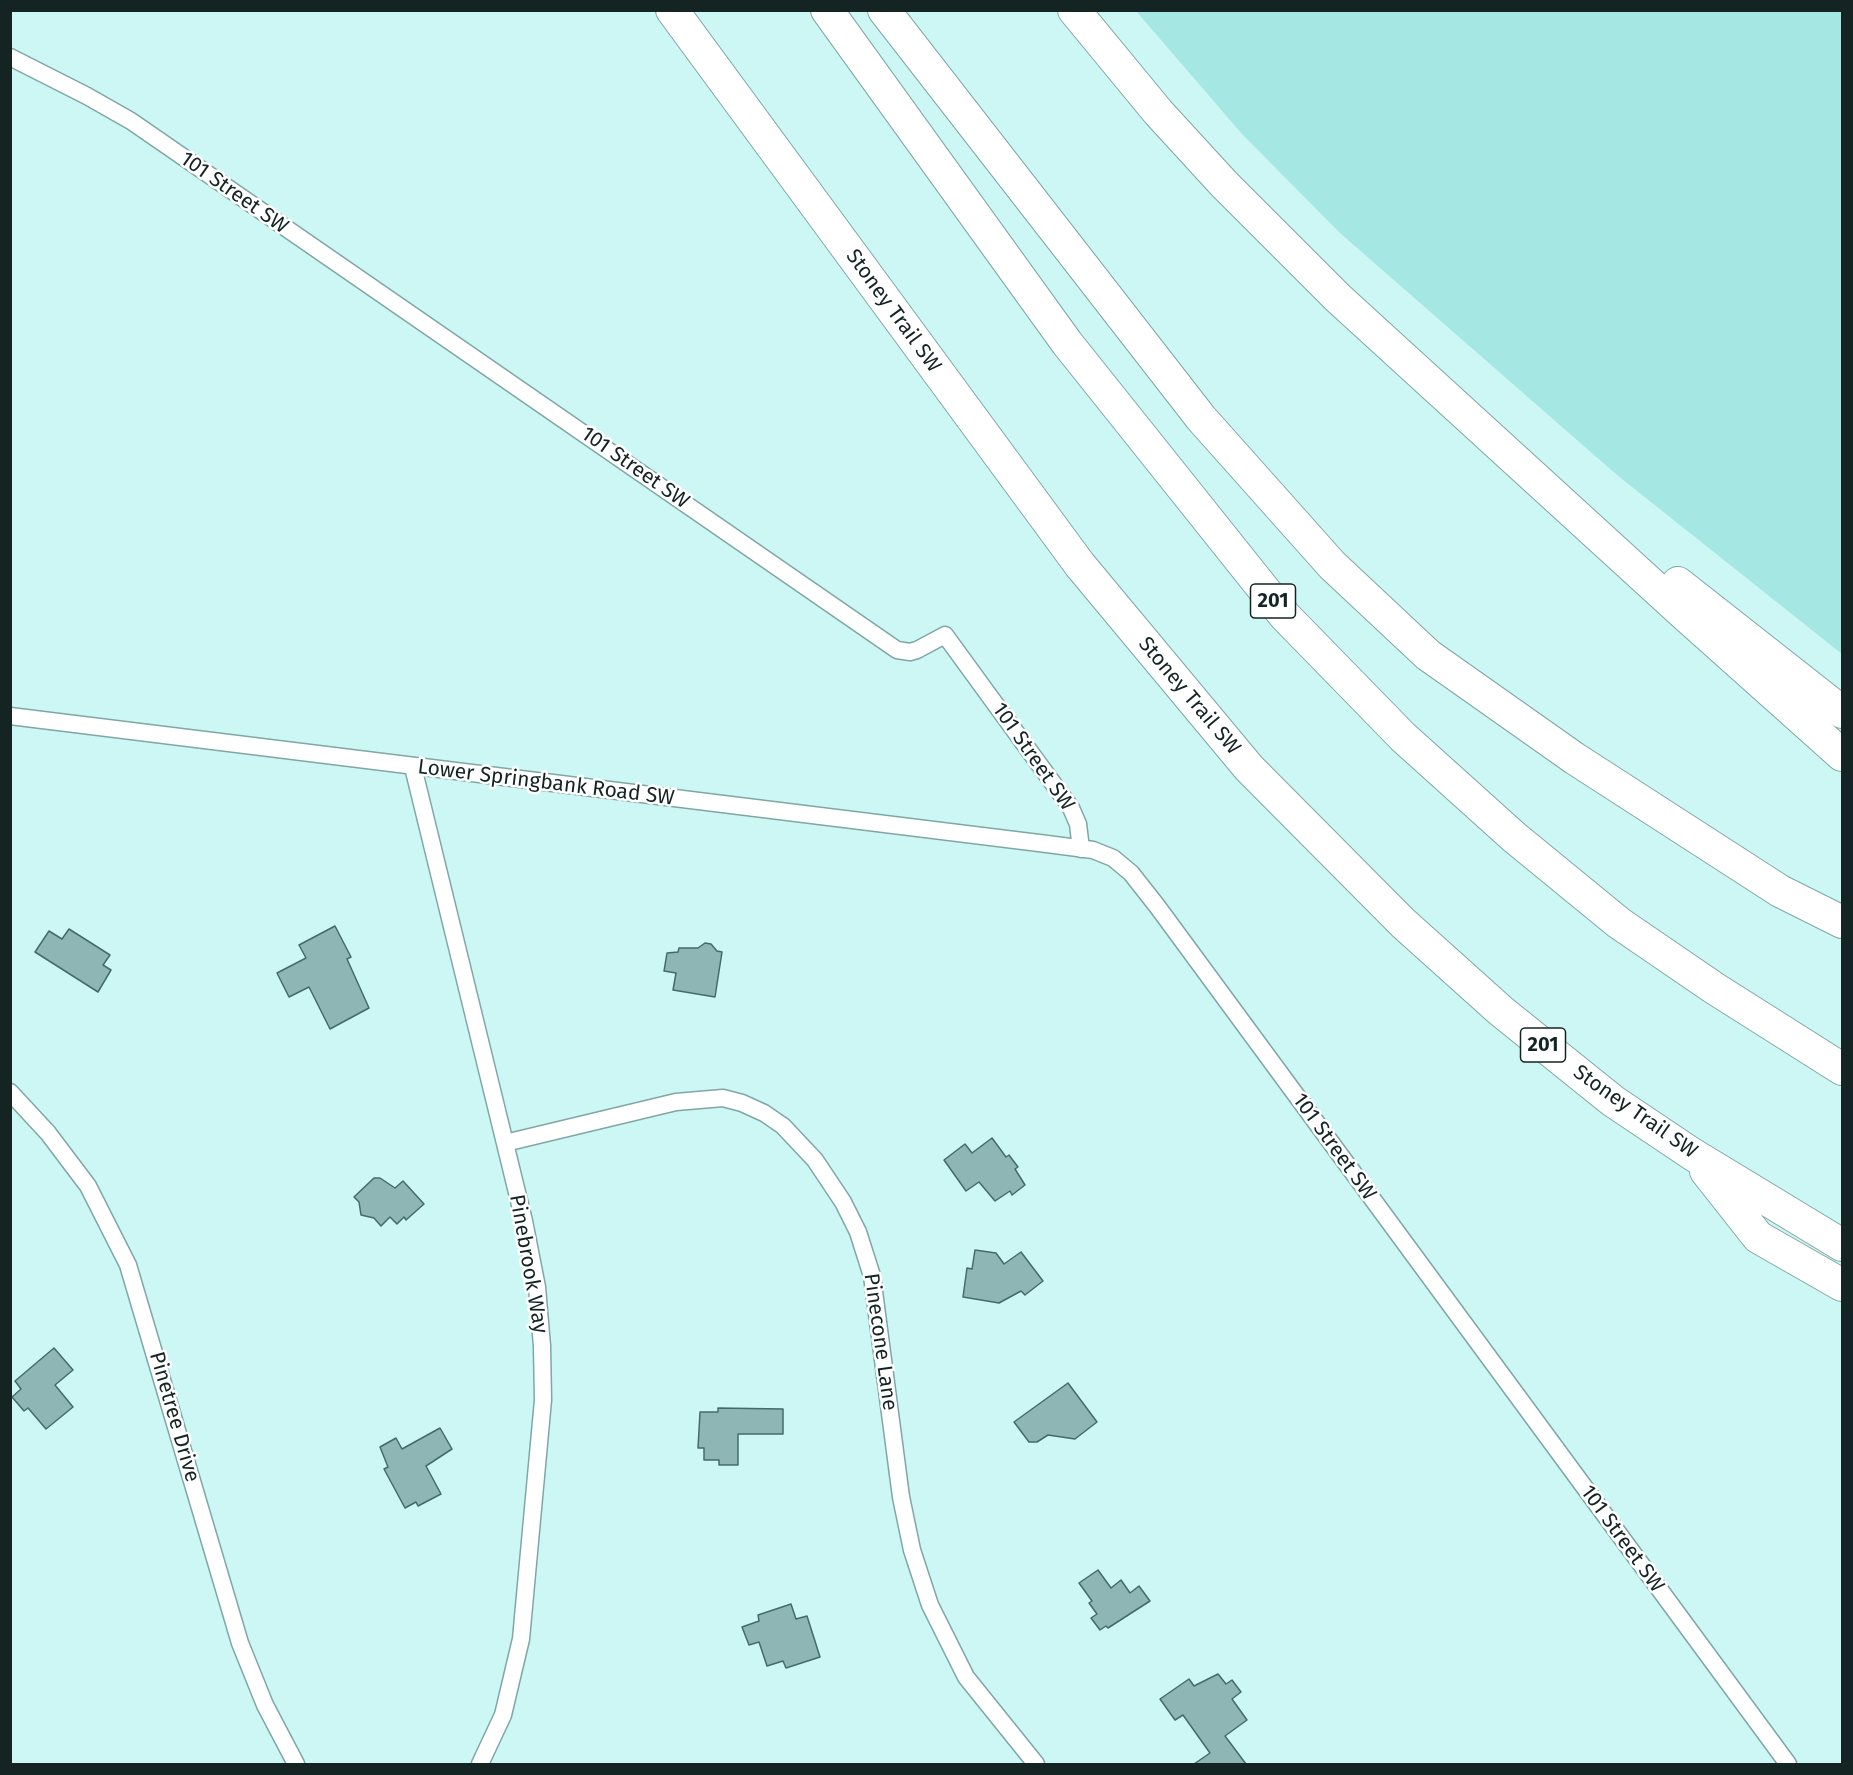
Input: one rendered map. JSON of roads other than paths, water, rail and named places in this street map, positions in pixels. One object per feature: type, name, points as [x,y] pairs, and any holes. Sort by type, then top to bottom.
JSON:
[{"type":"highway","name":"Stoney Trail SW","points":[[672,10],[1080,565],[1249,768],[1403,923],[1501,1011],[1613,1101],[1692,1154],[1842,1245]]},
{"type":"highway","name":"201","points":[[827,10],[1067,343],[1285,616],[1403,737],[1514,837],[1619,923],[1714,988],[1842,1069]]},
{"type":"highway","points":[[884,10],[1201,418],[1332,565],[1428,655],[1574,758],[1780,891],[1842,922]]},
{"type":"highway","points":[[1074,10],[1158,112],[1224,184],[1353,313],[1842,755]]},
{"type":"highway","points":[[1472,422],[1842,712]]},
{"type":"highway","points":[[1692,1154],[1758,1237],[1842,1285]]},
{"type":"street","name":"101 Street SW","points":[[10,57],[131,121],[897,650],[917,650],[945,635],[1071,808],[1078,824],[1081,849],[1107,855],[1119,862],[1131,873],[1157,906],[1788,1764]]},
{"type":"street","name":"Lower Springbank Road SW","points":[[10,716],[1081,849]]},
{"type":"street","name":"Pinebrook Way","points":[[413,767],[505,1143],[537,1287],[542,1346],[543,1400],[521,1639],[502,1715],[480,1764]]},
{"type":"street","name":"Pinetree Drive","points":[[10,1092],[48,1133],[88,1186],[128,1265],[240,1642],[265,1705],[296,1764]]},
{"type":"street","name":"Pinecone Lane","points":[[505,1143],[665,1104],[703,1098],[723,1098],[742,1103],[764,1113],[783,1126],[810,1154],[843,1202],[866,1255],[877,1299],[901,1497],[912,1550],[930,1605],[942,1634],[966,1677],[1036,1764]]}]
